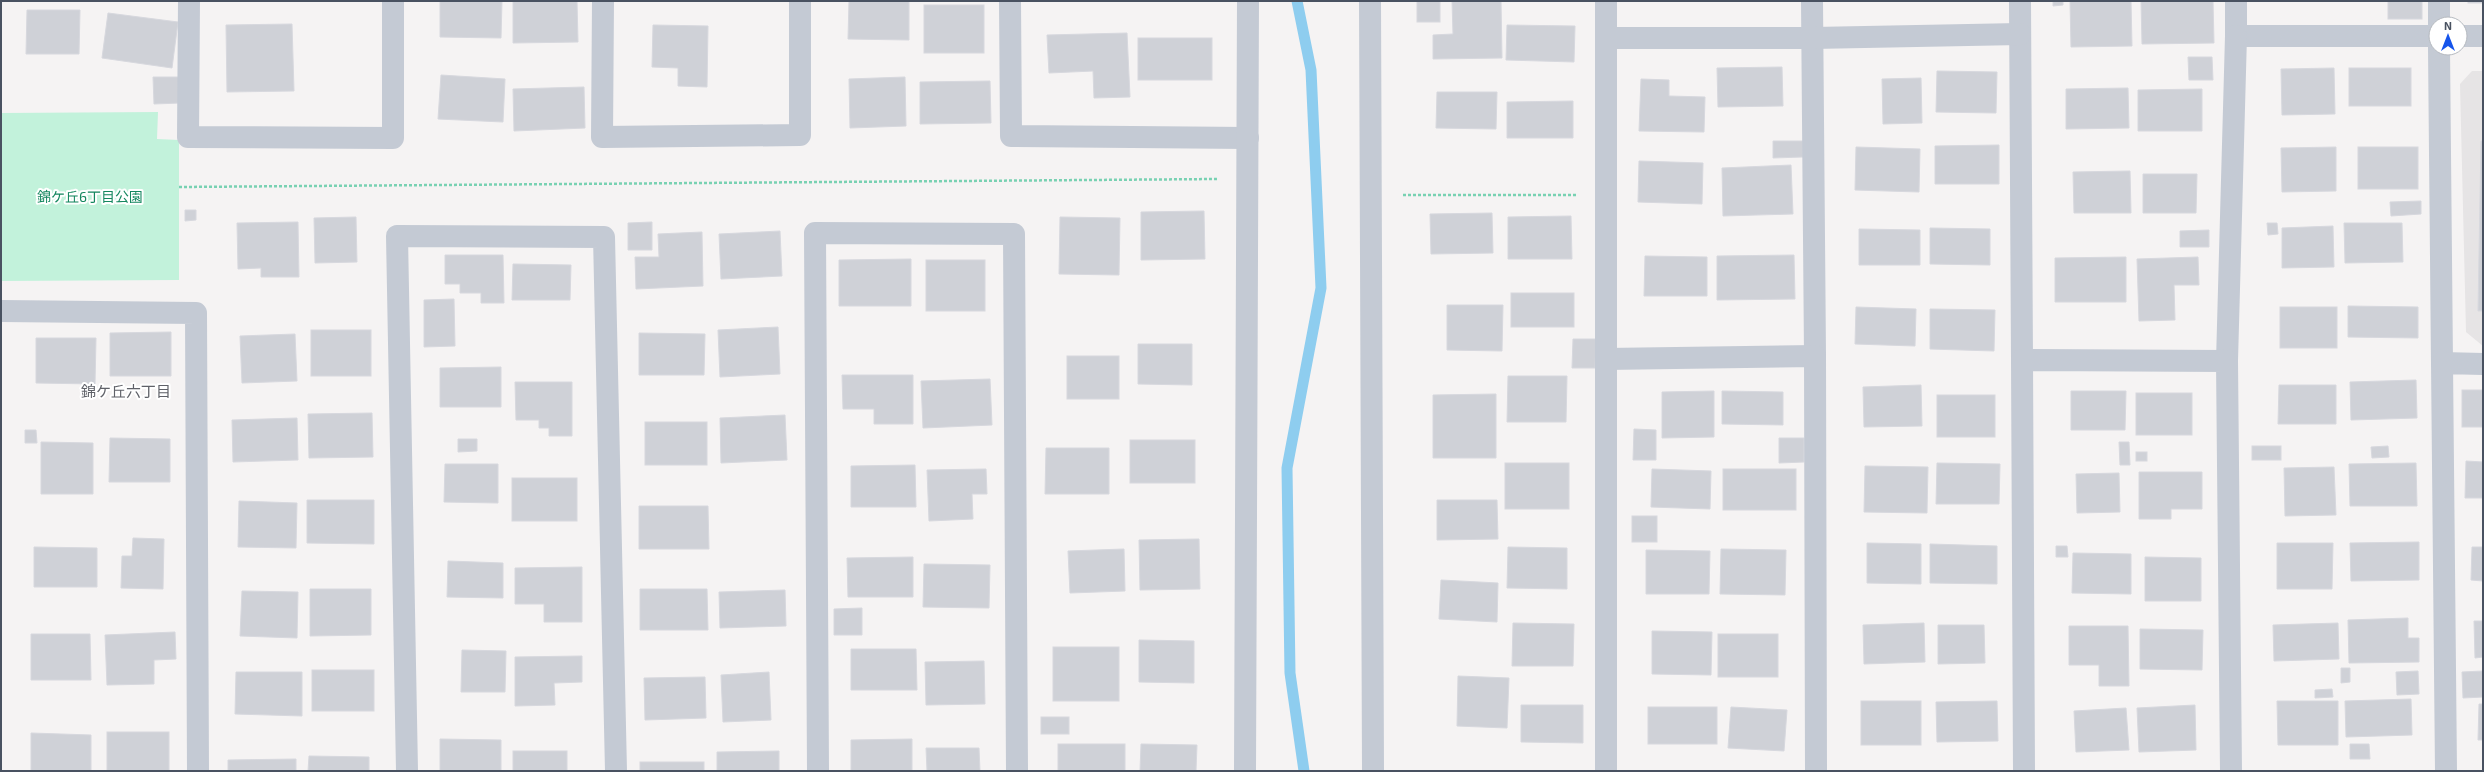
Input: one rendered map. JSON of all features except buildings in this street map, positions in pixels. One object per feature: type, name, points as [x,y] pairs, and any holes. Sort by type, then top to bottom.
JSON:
[{"type":"street","points":[[189,1],[188,137],[385,138],[393,138],[393,1]]},
{"type":"street","points":[[603,1],[602,137],[800,135],[800,1]]},
{"type":"street","points":[[1010,1],[1011,136],[1248,138]]},
{"type":"street","points":[[1245,771],[1248,1]]},
{"type":"street","points":[[1370,1],[1373,771]]},
{"type":"street","points":[[1606,1],[1606,771]]},
{"type":"street","points":[[1812,1],[1816,771]]},
{"type":"street","points":[[2020,1],[2024,771]]},
{"type":"street","points":[[2231,771],[2227,362],[2236,1]]},
{"type":"street","points":[[2439,1],[2439,16]]},
{"type":"street","points":[[1606,38],[1813,38],[2020,34]]},
{"type":"street","points":[[2236,36],[2428,36]]},
{"type":"street","points":[[2468,36],[2483,36]]},
{"type":"street","points":[[2439,56],[2446,771]]},
{"type":"street","points":[[818,771],[815,233],[1014,234],[1017,771]]},
{"type":"street","points":[[406,771],[397,236],[604,237],[616,771]]},
{"type":"street","points":[[1,311],[196,313],[198,771]]},
{"type":"street","points":[[1606,359],[1815,356]]},
{"type":"street","points":[[2022,360],[2227,362]]},
{"type":"street","points":[[2442,363],[2483,364]]},
{"type":"path","points":[[179,187],[1224,179]]},
{"type":"path","points":[[1403,195],[1606,195]]},
{"type":"shaded area","points":[[2472,71],[2483,71],[2483,346],[2466,332],[2460,84]]},
{"type":"green space","name":"錦ケ丘6丁目公園","points":[[158,112],[157,139],[179,140],[179,280],[1,281],[1,113]]},
{"type":"waterway","points":[[1297,1],[1311,70],[1321,288],[1287,468],[1290,673],[1304,771]]},
{"type":"district","name":"錦ケ丘六丁目","points":[[126,391]]}]
